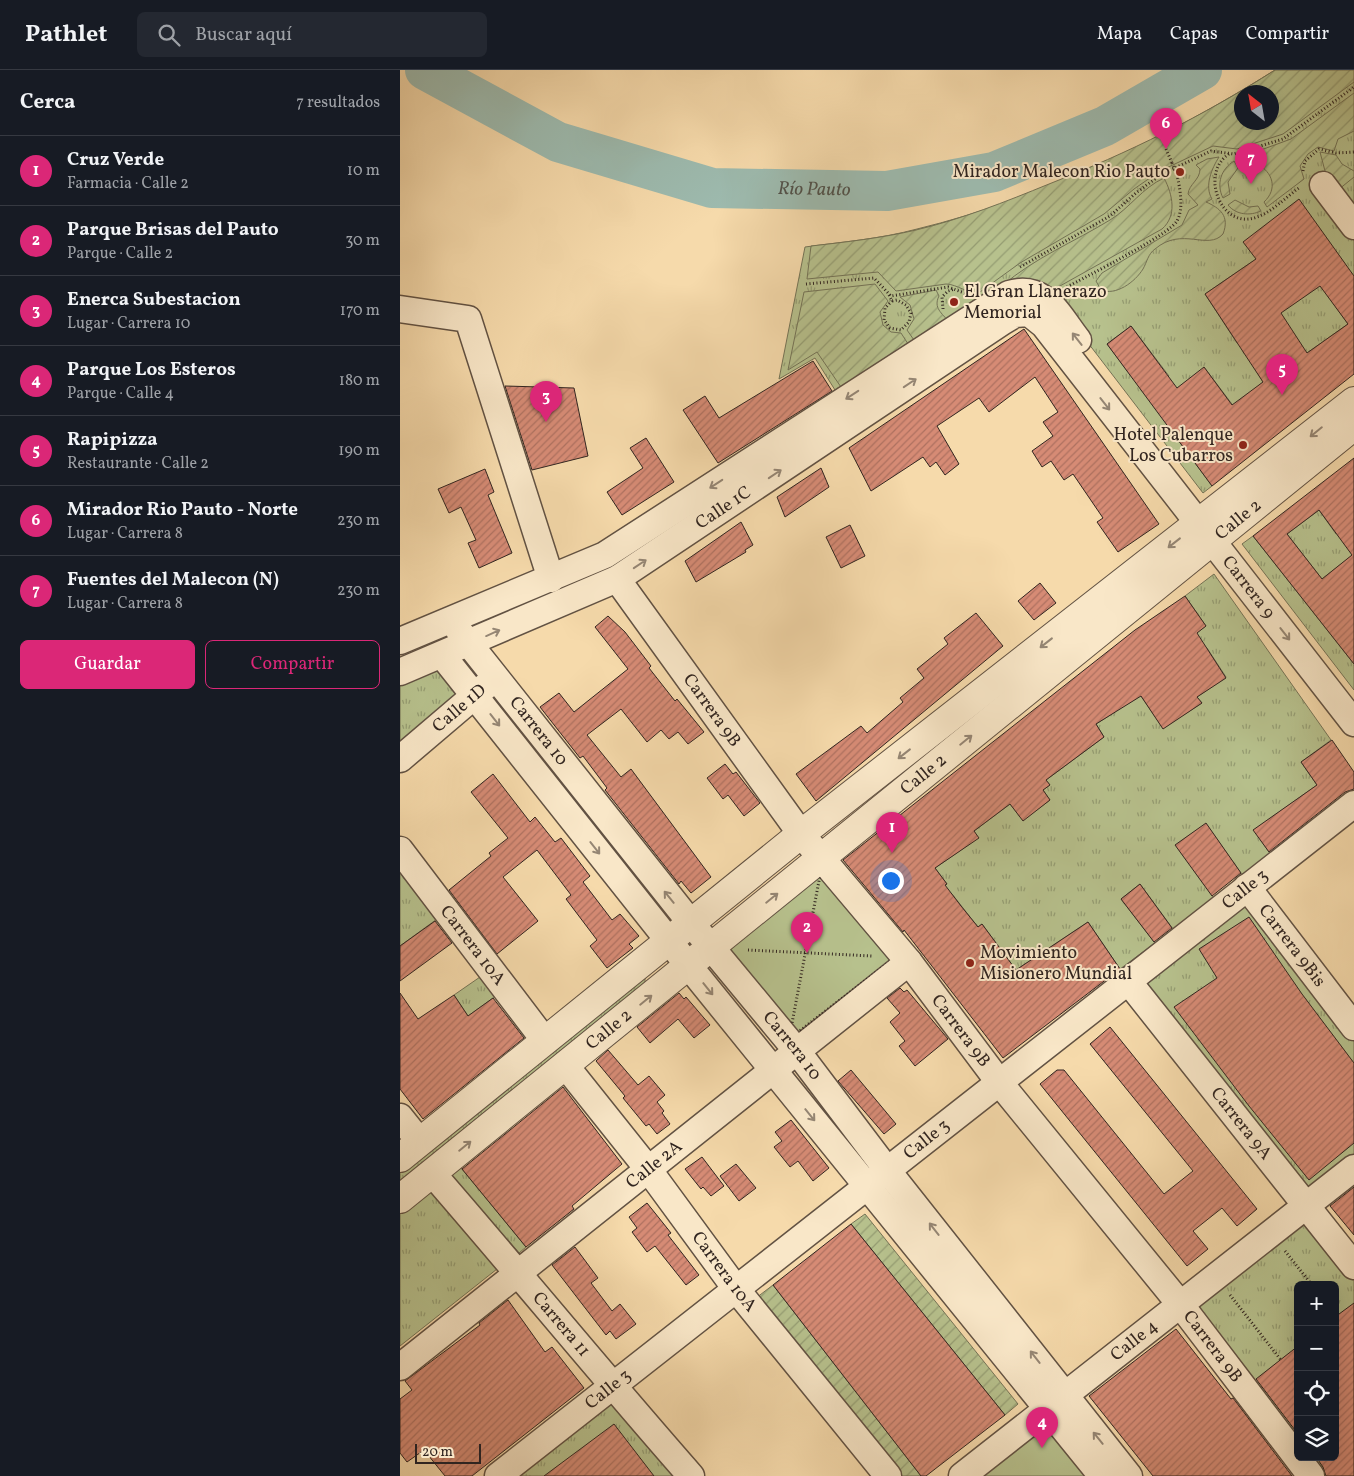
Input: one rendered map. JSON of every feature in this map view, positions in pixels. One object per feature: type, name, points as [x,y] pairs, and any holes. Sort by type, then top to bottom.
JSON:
[{"type":"street","points":[[1312,182],[1354,226]]},
{"type":"street","name":"Calle 1C","points":[[400,641],[605,555],[1008,294],[1030,294]]},
{"type":"street","name":"Carrera 9","points":[[1030,294],[1213,527],[1354,696]]},
{"type":"street","name":"Calle 1C","points":[[400,672],[442,656],[617,579],[1015,314],[1030,294]]},
{"type":"street","points":[[400,309],[468,319],[551,579]]},
{"type":"street","name":"Calle 2","points":[[400,1199],[710,947],[819,865],[1213,527],[1354,401]]},
{"type":"street","name":"Calle 2","points":[[410,1150],[801,834],[1213,527],[1354,426]]},
{"type":"street","name":"Carrera 9","points":[[1213,527],[1354,723]]},
{"type":"street","name":"Carrera 9B","points":[[617,579],[801,834],[819,865],[1180,1304],[1312,1476]]},
{"type":"street","name":"Carrera 10","points":[[450,621],[710,947],[790,1041],[877,1178]]},
{"type":"street","name":"Carrera 10","points":[[442,656],[774,1070],[877,1178],[1056,1402],[1129,1476]]},
{"type":"street","name":"Calle 1D","points":[[400,759],[496,678]]},
{"type":"street","name":"Calle 3","points":[[498,1476],[1354,804]]},
{"type":"street","name":"Carrera 10A","points":[[400,850],[545,1041]]},
{"type":"street","name":"Carrera 9Bis","points":[[1247,887],[1354,1027]]},
{"type":"street","name":"Calle 2A","points":[[400,1367],[774,1070],[790,1041],[897,959]]},
{"type":"street","name":"Carrera 9A","points":[[1128,982],[1354,1266]]},
{"type":"street","name":"Carrera 10A","points":[[565,1065],[648,1169],[736,1289],[888,1476]]},
{"type":"street","points":[[400,1116],[410,1150]]},
{"type":"street","name":"Calle 4","points":[[962,1476],[1354,1168]]},
{"type":"street","name":"Carrera 11","points":[[432,1174],[519,1272],[612,1386],[691,1476]]},
{"type":"street","name":"Carrera 10","points":[[1056,1402],[1102,1476]]},
{"type":"path","points":[[1354,87],[1287,137],[1225,157],[1219,168],[1214,189],[1222,205],[1235,217],[1247,219],[1258,217],[1312,182],[1303,164],[1317,150],[1336,153],[1354,152]]},
{"type":"path","points":[[1030,294],[1058,292],[1143,245],[1174,225],[1179,214],[1180,202],[1177,175],[1166,149]]},
{"type":"path","points":[[1030,294],[1110,216],[1137,192],[1162,174],[1211,151],[1221,151],[1230,154]]},
{"type":"path","points":[[806,284],[874,278],[892,301]]},
{"type":"path","points":[[888,294],[893,296],[948,287],[971,296]]},
{"type":"path","points":[[892,301],[901,301],[911,312],[910,322],[901,330],[890,328],[884,320],[886,308],[892,301]]},
{"type":"path","points":[[790,1041],[819,865]]},
{"type":"path","points":[[790,1041],[897,959],[819,865]]},
{"type":"path","points":[[747,950],[878,956]]},
{"type":"path","points":[[1271,1233],[1309,1281]]},
{"type":"path","points":[[1216,1276],[1281,1360]]},
{"type":"green space","points":[[1275,70],[1354,70],[1354,276],[1256,259],[1205,294],[1237,343],[1318,282],[1348,324],[1307,353],[1254,367],[1263,382],[1258,386],[1247,424],[1204,367],[1179,441],[1212,486],[1203,493],[1059,305],[840,398],[815,358],[779,379],[805,247],[861,240],[903,232],[964,216],[1010,201],[1102,164],[1234,95],[1234,130],[1279,130],[1279,85],[1250,85]],"holes":[[[1131,326],[1169,376],[1145,394],[1107,344]]]},
{"type":"green space","points":[[1275,70],[1354,70],[1354,82],[1283,134],[1237,149],[1213,146],[1160,171],[1134,189],[1104,214],[1020,263],[980,292],[976,293],[946,284],[896,291],[878,272],[807,279],[811,246],[903,233],[933,226],[983,210],[1078,172],[1165,133],[1234,95],[1234,130],[1279,130],[1279,85],[1251,85]]},
{"type":"green space","points":[[1354,93],[1354,131],[1338,139],[1334,151],[1318,147],[1308,154],[1300,166],[1304,179],[1267,207],[1264,202],[1271,192],[1272,181],[1270,176],[1267,171],[1257,164],[1242,165],[1239,158],[1291,139]]},
{"type":"green space","points":[[1320,152],[1336,155],[1342,164],[1354,171],[1354,177],[1338,190],[1325,171]]},
{"type":"green space","points":[[1219,157],[1209,183],[1212,199],[1206,202],[1216,207],[1222,214],[1225,222],[1223,234],[1217,239],[1210,240],[1175,239],[1165,242],[1153,251],[1140,274],[1125,287],[1113,291],[1101,290],[1096,281],[1102,273],[1182,225],[1189,210],[1198,205],[1188,194],[1190,187],[1200,173],[1200,169],[1196,165],[1207,159]]},
{"type":"green space","points":[[1234,161],[1238,168],[1228,182],[1230,194],[1223,198],[1220,187],[1221,177],[1226,168]]},
{"type":"green space","points":[[1164,178],[1170,191],[1172,212],[1167,224],[1162,229],[1051,291],[1002,286],[1027,267],[1110,220],[1149,187]]},
{"type":"green space","points":[[1235,200],[1249,207],[1258,206],[1261,211],[1252,214],[1239,213],[1228,205]]},
{"type":"green space","points":[[875,284],[888,301],[880,312],[883,325],[891,332],[901,333],[910,347],[843,390],[817,352],[788,370],[804,292]]},
{"type":"green space","points":[[936,290],[939,296],[937,300],[938,307],[949,322],[916,343],[907,330],[914,319],[910,305],[900,297]]},
{"type":"green space","points":[[1319,510],[1336,534],[1354,521],[1354,554],[1322,579],[1287,534]]},
{"type":"green space","points":[[1253,536],[1354,664],[1354,690],[1242,544]]},
{"type":"green space","points":[[1214,574],[1331,740],[1301,762],[1317,785],[1254,830],[1271,855],[1243,876],[1206,824],[1176,845],[1214,898],[1173,929],[1140,884],[1121,899],[1155,943],[1120,969],[1088,922],[1016,970],[982,924],[978,927],[952,894],[920,903],[947,884],[935,868],[978,838],[974,831],[1010,804],[1023,820],[1050,800],[1043,790],[1050,785],[1046,780],[1104,737],[1096,724],[1115,712],[1109,702],[1134,686],[1163,728],[1202,703],[1197,697],[1226,677],[1207,648],[1185,641],[1206,626],[1185,596]]},
{"type":"green space","points":[[440,662],[465,694],[400,750],[400,680]]},
{"type":"green space","points":[[822,865],[896,957],[789,1039],[717,949]]},
{"type":"green space","points":[[400,869],[437,919],[400,946]]},
{"type":"green space","points":[[1247,901],[1354,1038],[1354,1157],[1306,1195],[1140,985]]},
{"type":"green space","points":[[480,977],[496,996],[468,1016],[454,995]]},
{"type":"green space","points":[[645,978],[645,983],[400,1180],[400,1168]]},
{"type":"green space","points":[[457,1163],[526,1247],[519,1253],[448,1172]]},
{"type":"green space","points":[[428,1189],[497,1269],[400,1346],[400,1212]]},
{"type":"green space","points":[[1305,1212],[1354,1273],[1354,1476],[1318,1476],[1307,1461],[1339,1461],[1339,1281],[1294,1281],[1294,1444],[1187,1305]]},
{"type":"green space","points":[[865,1214],[1018,1404],[1005,1415],[851,1224]]},
{"type":"green space","points":[[773,1285],[921,1476],[898,1476],[756,1298]]},
{"type":"green space","points":[[613,1401],[678,1476],[517,1476]]},
{"type":"green space","points":[[1049,1421],[1093,1476],[976,1476]]},
{"type":"building","points":[[1299,199],[1354,276],[1354,374],[1212,486],[1107,344],[1131,326],[1177,388],[1204,367],[1232,405],[1263,382],[1205,294],[1256,259],[1243,242]],"holes":[[[1320,286],[1348,324],[1307,353],[1281,313]]]},
{"type":"building","points":[[1024,329],[1159,524],[1118,552],[1097,522],[1103,518],[1073,474],[1064,480],[1051,461],[1042,467],[1032,451],[1053,436],[1043,422],[1058,412],[1035,377],[989,412],[979,398],[937,426],[959,464],[945,475],[936,462],[930,467],[923,457],[871,491],[849,448]]},
{"type":"building","points":[[813,361],[832,391],[718,463],[683,410],[705,396],[719,418]]},
{"type":"building","points":[[505,386],[574,388],[588,456],[532,470]]},
{"type":"building","points":[[646,438],[674,482],[622,515],[607,492],[643,468],[630,448]]},
{"type":"building","points":[[1354,458],[1354,664],[1253,536]],"holes":[[[1319,510],[1352,555],[1322,579],[1287,534]]]},
{"type":"building","points":[[821,468],[829,487],[785,517],[777,497]]},
{"type":"building","points":[[485,469],[494,492],[488,495],[512,553],[479,568],[468,543],[476,540],[461,507],[449,513],[438,489]]},
{"type":"building","points":[[741,522],[753,545],[745,550],[746,552],[696,582],[685,561]]},
{"type":"building","points":[[850,525],[865,556],[841,568],[826,537]]},
{"type":"building","points":[[1040,583],[1056,603],[1034,620],[1018,601]]},
{"type":"building","points":[[1185,596],[1206,626],[1197,633],[1226,678],[1197,697],[1202,703],[1163,729],[1141,696],[1096,724],[1104,737],[1046,780],[1050,785],[1043,790],[1050,800],[1023,821],[1010,804],[974,831],[979,838],[935,868],[961,906],[978,927],[982,924],[1016,970],[1088,922],[1120,969],[1003,1058],[904,930],[903,932],[843,860],[1135,630]]},
{"type":"building","points":[[976,613],[1003,646],[816,801],[796,774],[861,726],[867,733],[903,702],[900,698],[924,678],[917,669],[948,644],[944,638]]},
{"type":"building","points":[[608,616],[625,632],[651,666],[649,668],[675,701],[677,699],[704,732],[688,744],[678,732],[669,739],[661,730],[647,742],[621,709],[587,735],[621,777],[631,769],[711,877],[691,893],[681,881],[679,884],[605,790],[607,788],[583,756],[580,758],[540,707],[559,693],[574,712],[628,669],[595,627]]},
{"type":"building","points":[[1332,740],[1354,772],[1354,789],[1345,792],[1269,852],[1253,830],[1317,785],[1301,762]]},
{"type":"building","points":[[725,764],[733,774],[736,772],[760,803],[744,816],[728,795],[723,799],[707,778]]},
{"type":"building","points":[[493,774],[530,822],[535,817],[555,842],[561,838],[590,876],[583,882],[612,920],[620,914],[639,936],[629,944],[633,948],[607,968],[590,946],[597,940],[566,899],[571,895],[537,850],[503,877],[538,921],[497,954],[449,890],[491,856],[489,853],[508,838],[471,792]]},
{"type":"building","points":[[1206,823],[1241,873],[1212,896],[1175,845]]},
{"type":"building","points":[[1140,884],[1172,928],[1154,942],[1121,899]]},
{"type":"building","points":[[1249,917],[1302,994],[1354,1063],[1354,1143],[1309,1180],[1249,1106],[1174,1007],[1217,978],[1199,949]]},
{"type":"building","points":[[435,921],[452,943],[400,981],[400,946]]},
{"type":"building","points":[[900,988],[904,992],[907,990],[948,1039],[915,1066],[899,1046],[905,1041],[890,1022],[900,1013],[887,998]]},
{"type":"building","points":[[400,993],[418,1019],[454,995],[468,1016],[493,998],[524,1038],[423,1119],[400,1089]]},
{"type":"building","points":[[679,993],[684,999],[686,997],[710,1025],[694,1038],[678,1019],[650,1043],[637,1027]]},
{"type":"building","points":[[1110,1027],[1257,1209],[1237,1226],[1222,1208],[1193,1231],[1208,1249],[1187,1266],[1040,1084],[1057,1070],[1064,1070],[1164,1194],[1193,1171],[1090,1044]]},
{"type":"building","points":[[608,1050],[638,1085],[649,1076],[665,1095],[657,1102],[670,1124],[657,1134],[649,1124],[646,1126],[623,1098],[625,1096],[596,1061]]},
{"type":"building","points":[[851,1070],[896,1124],[884,1134],[838,1081]]},
{"type":"building","points":[[563,1087],[622,1164],[572,1206],[574,1209],[526,1247],[462,1169]]},
{"type":"building","points":[[791,1120],[829,1168],[813,1181],[798,1161],[790,1167],[774,1147],[782,1141],[775,1132]]},
{"type":"building","points":[[702,1157],[724,1186],[711,1196],[703,1187],[701,1189],[685,1169]]},
{"type":"building","points":[[736,1164],[756,1188],[739,1201],[720,1176]]},
{"type":"building","points":[[1354,1187],[1354,1235],[1330,1206]]},
{"type":"building","points":[[647,1203],[671,1233],[668,1235],[699,1275],[686,1285],[655,1246],[647,1252],[632,1232],[637,1228],[629,1217]]},
{"type":"building","points":[[851,1224],[1005,1415],[926,1476],[921,1476],[773,1285]]},
{"type":"building","points":[[575,1247],[598,1278],[591,1283],[612,1311],[620,1304],[636,1324],[616,1339],[610,1331],[606,1335],[552,1265]]},
{"type":"building","points":[[508,1300],[545,1352],[552,1347],[584,1388],[472,1476],[445,1476],[424,1450],[407,1462],[400,1453],[400,1399],[412,1390],[405,1381],[480,1325],[479,1323]]},
{"type":"building","points":[[1354,1303],[1354,1476],[1326,1476],[1319,1461],[1339,1461],[1339,1314]]},
{"type":"building","points":[[1176,1329],[1231,1399],[1233,1398],[1292,1476],[1153,1476],[1089,1396]]},
{"type":"building","points":[[1294,1349],[1294,1429],[1256,1379]]},
{"type":"building","points":[[614,1424],[654,1476],[544,1476]]},
{"type":"waterway","name":"Río Pauto","points":[[425,70],[558,142],[712,188],[887,191],[994,172],[1105,126],[1202,70]]},
{"type":"place","name":"Mirador Rio Pauto - Norte","points":[[1166,149]]},
{"type":"place","name":"Mirador Malecon Rio Pauto","points":[[1180,172]]},
{"type":"place","name":"Fuentes del Malecon (N)","points":[[1251,184]]},
{"type":"place","name":"El Gran Llanerazo Memorial","points":[[954,302]]},
{"type":"place","name":"Rapipizza","points":[[1282,395]]},
{"type":"place","name":"Enerca Subestacion","points":[[546,422]]},
{"type":"place","name":"Hotel Palenque Los Cubarros","points":[[1243,445]]},
{"type":"place","name":"Cruz Verde","points":[[892,853]]},
{"type":"place","name":"Parque Brisas del Pauto","points":[[807,953]]},
{"type":"place","name":"Movimiento Misionero Mundial","points":[[970,963]]},
{"type":"place","name":"Parque Los Esteros","points":[[1042,1448]]}]
